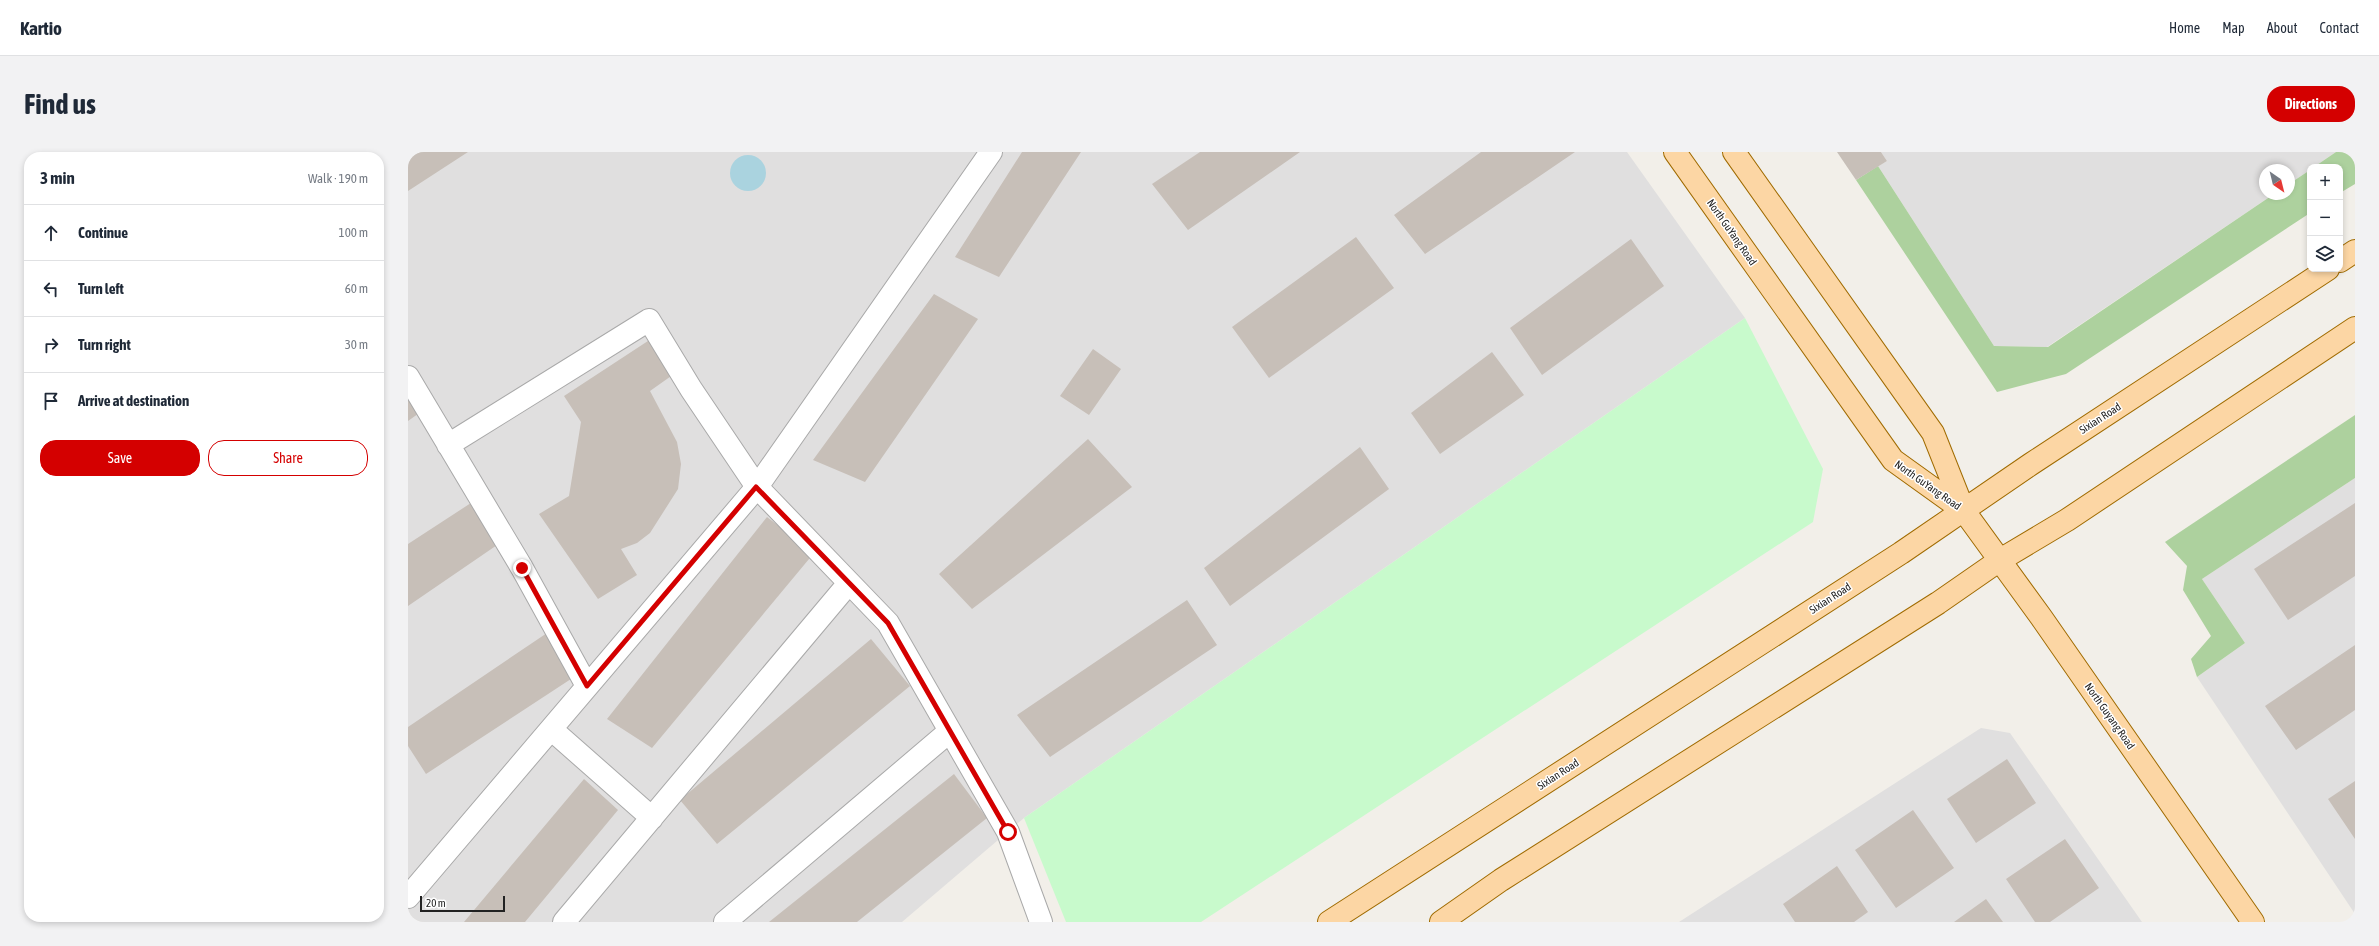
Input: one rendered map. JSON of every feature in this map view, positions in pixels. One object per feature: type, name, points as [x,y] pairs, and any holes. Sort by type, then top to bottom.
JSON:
[{"type":"main road","name":"North GuYang Road","points":[[1675,152],[1893,460],[1964,511]]},
{"type":"main road","name":"North GuYang Road","points":[[1734,152],[1933,433],[1964,511]]},
{"type":"main road","points":[[2343,259],[2355,251]]},
{"type":"main road","name":"Sixian Road","points":[[1329,922],[1964,511],[2030,464],[2323,272]]},
{"type":"main road","points":[[1441,922],[1501,880],[1938,604],[2000,560],[2067,520],[2355,328]]},
{"type":"main road","name":"North Guyang Road","points":[[1964,511],[2254,922]]},
{"type":"lane","points":[[408,897],[756,487],[991,152]]},
{"type":"lane","points":[[448,445],[649,320],[691,389],[756,487],[888,623],[1008,832],[1041,922]]},
{"type":"lane","points":[[408,377],[522,568],[587,686]]},
{"type":"lane","points":[[564,922],[849,583]]},
{"type":"lane","points":[[551,729],[652,818]]},
{"type":"lane","points":[[724,922],[950,731]]},
{"type":"shaded area","points":[[408,152],[1627,152],[1745,318],[1024,818],[902,922],[408,922]]},
{"type":"shaded area","points":[[1881,152],[2336,152],[2318,164],[2307,164],[2307,172],[2295,180],[2295,164],[2259,164],[2259,200],[2265,200],[2047,347],[1994,346],[1878,166],[1887,161]]},
{"type":"shaded area","points":[[2355,478],[2355,914],[2197,677],[2245,643],[2202,579]]},
{"type":"shaded area","points":[[1981,728],[2010,733],[2142,922],[1679,922]]},
{"type":"green space","points":[[2336,152],[2355,152],[2355,184],[2343,191],[2343,164],[2318,164]]},
{"type":"green space","points":[[1878,166],[1994,346],[2048,347],[2265,200],[2295,200],[2295,180],[2307,172],[2307,215],[2066,374],[1997,392],[1856,180]]},
{"type":"green space","points":[[1745,318],[1823,469],[1813,522],[1201,922],[1066,922],[1024,818]]},
{"type":"green space","points":[[2355,415],[2355,478],[2202,579],[2245,643],[2197,677],[2191,659],[2211,636],[2183,590],[2187,566],[2165,542]]},
{"type":"water","points":[[752,155],[761,160],[765,166],[765,180],[761,186],[752,191],[744,191],[735,186],[731,180],[730,169],[735,160],[741,156]]},
{"type":"building","points":[[408,152],[468,152],[408,191]]},
{"type":"building","points":[[1022,152],[1081,152],[999,277],[955,257]]},
{"type":"building","points":[[1200,152],[1300,152],[1188,230],[1152,184]]},
{"type":"building","points":[[1481,152],[1575,152],[1425,254],[1394,215]]},
{"type":"building","points":[[1837,152],[1881,152],[1887,161],[1856,180]]},
{"type":"building","points":[[1356,237],[1394,288],[1269,378],[1232,327]]},
{"type":"building","points":[[1631,239],[1664,286],[1542,375],[1510,328]]},
{"type":"building","points":[[934,294],[978,319],[865,482],[813,460]]},
{"type":"building","points":[[651,339],[674,374],[650,391],[677,442],[681,464],[678,489],[650,533],[637,543],[621,549],[637,575],[598,599],[539,514],[569,496],[581,422],[564,396]]},
{"type":"building","points":[[1093,349],[1121,369],[1089,415],[1060,396]]},
{"type":"building","points":[[1492,352],[1524,395],[1440,454],[1411,413]]},
{"type":"building","points":[[408,365],[432,404],[408,421]]},
{"type":"building","points":[[1088,439],[1132,487],[972,609],[939,574]]},
{"type":"building","points":[[1360,447],[1389,489],[1230,606],[1204,568]]},
{"type":"building","points":[[474,501],[500,543],[408,606],[408,544]]},
{"type":"building","points":[[2355,503],[2355,576],[2288,620],[2254,569]]},
{"type":"building","points":[[767,517],[814,553],[652,748],[607,719]]},
{"type":"building","points":[[1187,600],[1217,645],[1050,757],[1017,715]]},
{"type":"building","points":[[547,633],[574,677],[426,774],[408,746],[408,727]]},
{"type":"building","points":[[871,639],[910,686],[717,844],[680,800]]},
{"type":"building","points":[[2355,645],[2355,710],[2296,750],[2265,706]]},
{"type":"building","points":[[2007,759],[2036,803],[1976,843],[1947,799]]},
{"type":"building","points":[[954,774],[987,818],[857,922],[769,922]]},
{"type":"building","points":[[584,779],[618,810],[525,922],[464,922]]},
{"type":"building","points":[[2355,781],[2355,839],[2328,799]]},
{"type":"building","points":[[1913,810],[1954,868],[1896,908],[1855,850]]},
{"type":"building","points":[[2065,839],[2099,888],[2050,922],[2035,922],[2006,879]]},
{"type":"building","points":[[1837,866],[1868,912],[1854,922],[1795,922],[1783,904]]},
{"type":"building","points":[[1986,899],[2003,922],[1954,922]]},
{"type":"route","points":[[522,568],[587,686],[756,487],[888,623],[1008,832]]}]
